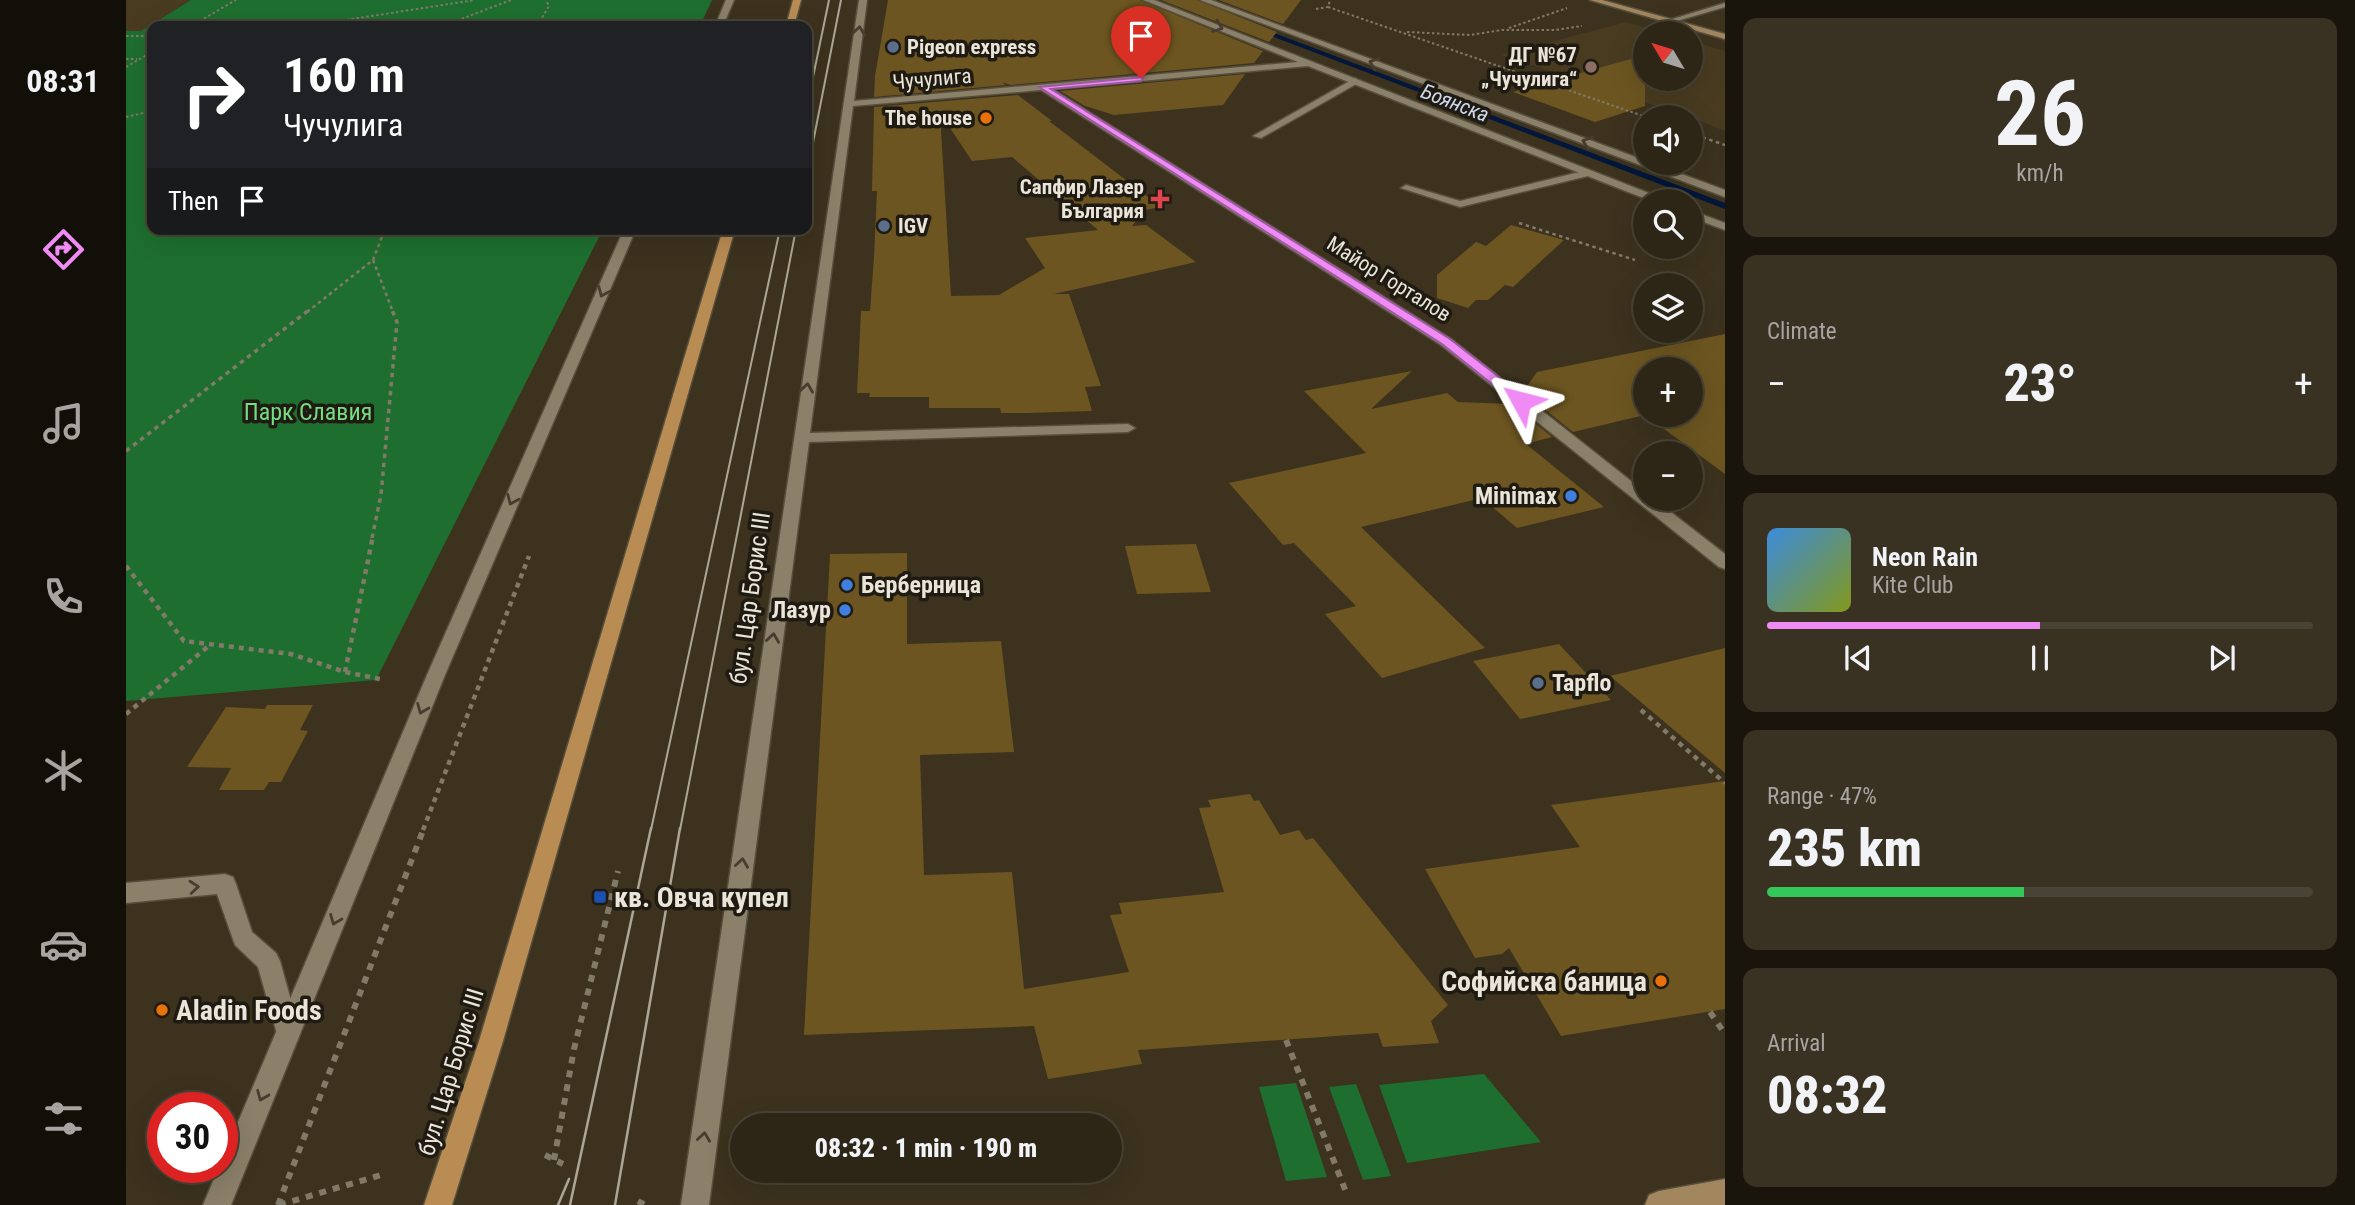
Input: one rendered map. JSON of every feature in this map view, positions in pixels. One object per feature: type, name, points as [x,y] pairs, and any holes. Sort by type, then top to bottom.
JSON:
[{"type":"main road","points":[[791,21],[797,0]]},
{"type":"main road","name":"бул. Цар Борис III","points":[[438,1205],[491,1041],[728,235]]},
{"type":"street","points":[[721,21],[730,0]]},
{"type":"street","name":"бул. Цар Борис III","points":[[695,1205],[863,0]]},
{"type":"street","points":[[1147,0],[1633,190]]},
{"type":"street","points":[[1204,0],[1725,194]]},
{"type":"street","points":[[1594,0],[1667,21]]},
{"type":"street","points":[[1673,21],[1725,5]]},
{"type":"street","points":[[1703,31],[1725,37]]},
{"type":"street","name":"Чучулига","points":[[848,104],[1312,64]]},
{"type":"street","points":[[1258,136],[1355,81]]},
{"type":"street","name":"Майор Горталов","points":[[1043,87],[1446,342],[1725,563]]},
{"type":"street","points":[[1406,188],[1460,204],[1588,173]]},
{"type":"street","points":[[1703,218],[1725,227]]},
{"type":"street","points":[[217,1205],[445,654],[627,235]]},
{"type":"street","points":[[800,438],[1128,428]]},
{"type":"street","points":[[126,893],[225,884],[243,938],[268,961],[288,1033]]},
{"type":"street","points":[[1659,1205],[1725,1194]]},
{"type":"path","points":[[200,21],[236,0]]},
{"type":"path","points":[[339,21],[475,0]]},
{"type":"path","points":[[456,21],[511,0]]},
{"type":"path","points":[[541,21],[549,6],[545,0]]},
{"type":"path","points":[[1328,7],[1633,113]]},
{"type":"path","points":[[1329,46],[1398,32],[1470,36],[1502,30],[1567,8]]},
{"type":"path","points":[[1502,30],[1555,30],[1589,26]]},
{"type":"path","points":[[126,36],[147,36]]},
{"type":"path","points":[[126,67],[147,55]]},
{"type":"path","points":[[126,59],[138,59]]},
{"type":"path","points":[[126,117],[147,112]]},
{"type":"path","points":[[1703,137],[1725,145]]},
{"type":"path","points":[[1460,204],[1635,260]]},
{"type":"path","points":[[126,451],[373,260],[383,235]]},
{"type":"path","points":[[345,672],[381,495],[397,322],[373,260]]},
{"type":"path","points":[[278,1205],[530,555]]},
{"type":"path","points":[[126,566],[184,640],[290,654],[345,672],[380,679]]},
{"type":"path","points":[[126,714],[211,644]]},
{"type":"path","points":[[1641,710],[1725,783]]},
{"type":"path","points":[[554,1160],[574,1049],[618,871]]},
{"type":"path","points":[[1710,1012],[1725,1034]]},
{"type":"path","points":[[1715,1019],[1725,1017]]},
{"type":"path","points":[[1286,1040],[1346,1192]]},
{"type":"path","points":[[545,1155],[563,1164]]},
{"type":"path","points":[[278,1205],[380,1175]]},
{"type":"shaded area","points":[[126,0],[191,0],[157,21],[147,21],[147,27],[141,31],[126,31]]},
{"type":"shaded area","name":"ДГ №67 „Чучулига“","points":[[1626,22],[1633,24],[1633,91],[1703,91],[1703,45],[1725,51],[1725,131],[1703,122],[1703,105],[1653,105],[1501,55]]},
{"type":"green space","name":"Парк Славия","points":[[191,0],[712,0],[702,21],[157,21]]},
{"type":"green space","name":"Парк Славия","points":[[147,27],[147,235],[600,235],[376,680],[126,701],[126,31],[141,31]]},
{"type":"green space","points":[[1484,1074],[1541,1142],[1407,1163],[1379,1085]]},
{"type":"green space","points":[[1296,1083],[1327,1177],[1286,1181],[1259,1087]]},
{"type":"green space","points":[[1356,1084],[1391,1176],[1363,1180],[1329,1087]]},
{"type":"building","points":[[888,0],[1140,0],[1263,51],[1254,63],[1011,85],[1002,82],[1006,85],[874,97]]},
{"type":"building","points":[[1161,0],[1197,0],[1277,32],[1269,42]]},
{"type":"building","points":[[1219,0],[1301,0],[1283,24]]},
{"type":"building","points":[[1633,58],[1633,91],[1645,91],[1645,105],[1633,105],[1633,110],[1595,122],[1513,92]]},
{"type":"building","points":[[1245,74],[1223,105],[1114,115],[1085,106],[1060,91]]},
{"type":"building","points":[[1018,95],[1161,207],[1139,211],[1142,213],[1132,226],[1146,225],[1196,262],[1054,294],[1069,294],[1101,386],[1085,387],[1092,411],[1001,413],[1000,408],[929,408],[929,397],[869,397],[870,393],[857,393],[861,311],[870,311],[874,257],[877,191],[872,191],[874,107]],"holes":[[[940,113],[972,161],[1012,157],[1098,230],[1025,238],[1045,268],[999,295],[951,296]]]},
{"type":"building","points":[[1511,225],[1564,240],[1513,287],[1505,285],[1488,300],[1476,300],[1468,308],[1437,298],[1437,275],[1476,242],[1486,246]]},
{"type":"building","points":[[1725,334],[1725,474],[1703,458],[1703,441],[1680,441],[1661,427],[1703,427],[1703,357],[1633,357],[1633,418],[1573,432],[1523,392],[1537,372],[1680,343],[1703,343],[1703,338]]},
{"type":"building","points":[[1412,371],[1371,409],[1447,393],[1458,402],[1511,404],[1552,437],[1526,444],[1604,507],[1517,528],[1482,498],[1361,527],[1485,648],[1382,678],[1325,614],[1356,606],[1294,543],[1283,545],[1229,483],[1366,453],[1304,391]]},
{"type":"building","points":[[1196,544],[1211,592],[1137,594],[1125,546]]},
{"type":"building","points":[[907,553],[907,644],[1001,641],[1014,752],[920,755],[924,875],[1012,872],[1024,989],[1129,972],[1110,915],[1122,914],[1119,903],[1224,892],[1199,808],[1211,807],[1208,800],[1250,794],[1254,801],[1259,800],[1280,835],[1299,830],[1306,840],[1313,838],[1448,1005],[1431,1021],[1439,1043],[1383,1047],[1378,1033],[1138,1050],[1142,1064],[1048,1079],[1034,1026],[804,1035],[830,554]]},
{"type":"building","points":[[1559,644],[1611,700],[1520,719],[1473,661]]},
{"type":"building","points":[[1725,648],[1725,773],[1610,676]]},
{"type":"building","points":[[267,705],[313,705],[300,730],[308,731],[281,782],[269,782],[264,790],[219,790],[231,768],[187,767],[226,707],[265,709]]},
{"type":"building","points":[[1725,781],[1725,1009],[1561,1036],[1509,948],[1502,954],[1475,958],[1425,869],[1580,847],[1551,805]]},
{"type":"waterway","name":"Боянска","points":[[1256,27],[1725,206]]},
{"type":"tram line","points":[[812,82],[829,0]]},
{"type":"tram line","points":[[812,148],[841,0]]},
{"type":"tram line","points":[[651,830],[779,235]]},
{"type":"tram line","points":[[680,830],[795,235]]},
{"type":"tram line","points":[[570,1205],[651,828]]},
{"type":"tram line","points":[[615,1205],[680,828]]},
{"type":"tram line","points":[[558,1205],[569,1179]]},
{"type":"place","name":"Pigeon express","points":[[893,47]]},
{"type":"place","name":"ДГ №67 „Чучулига“","points":[[1591,67]]},
{"type":"place","name":"The house","points":[[986,118]]},
{"type":"place","name":"Сапфир Лазер България","points":[[1160,199]]},
{"type":"place","name":"IGV","points":[[884,226]]},
{"type":"place","name":"Minimax","points":[[1571,496]]},
{"type":"place","name":"Берберница","points":[[847,585]]},
{"type":"place","name":"Лазур","points":[[845,610]]},
{"type":"place","name":"Tapflo","points":[[1538,683]]},
{"type":"place","name":"кв. Овча купел","points":[[600,897]]},
{"type":"place","name":"Софийска баница","points":[[1661,981]]},
{"type":"place","name":"Aladin Foods","points":[[162,1010]]},
{"type":"route","points":[[1141,78],[1043,87],[1446,342],[1521,401]]}]
